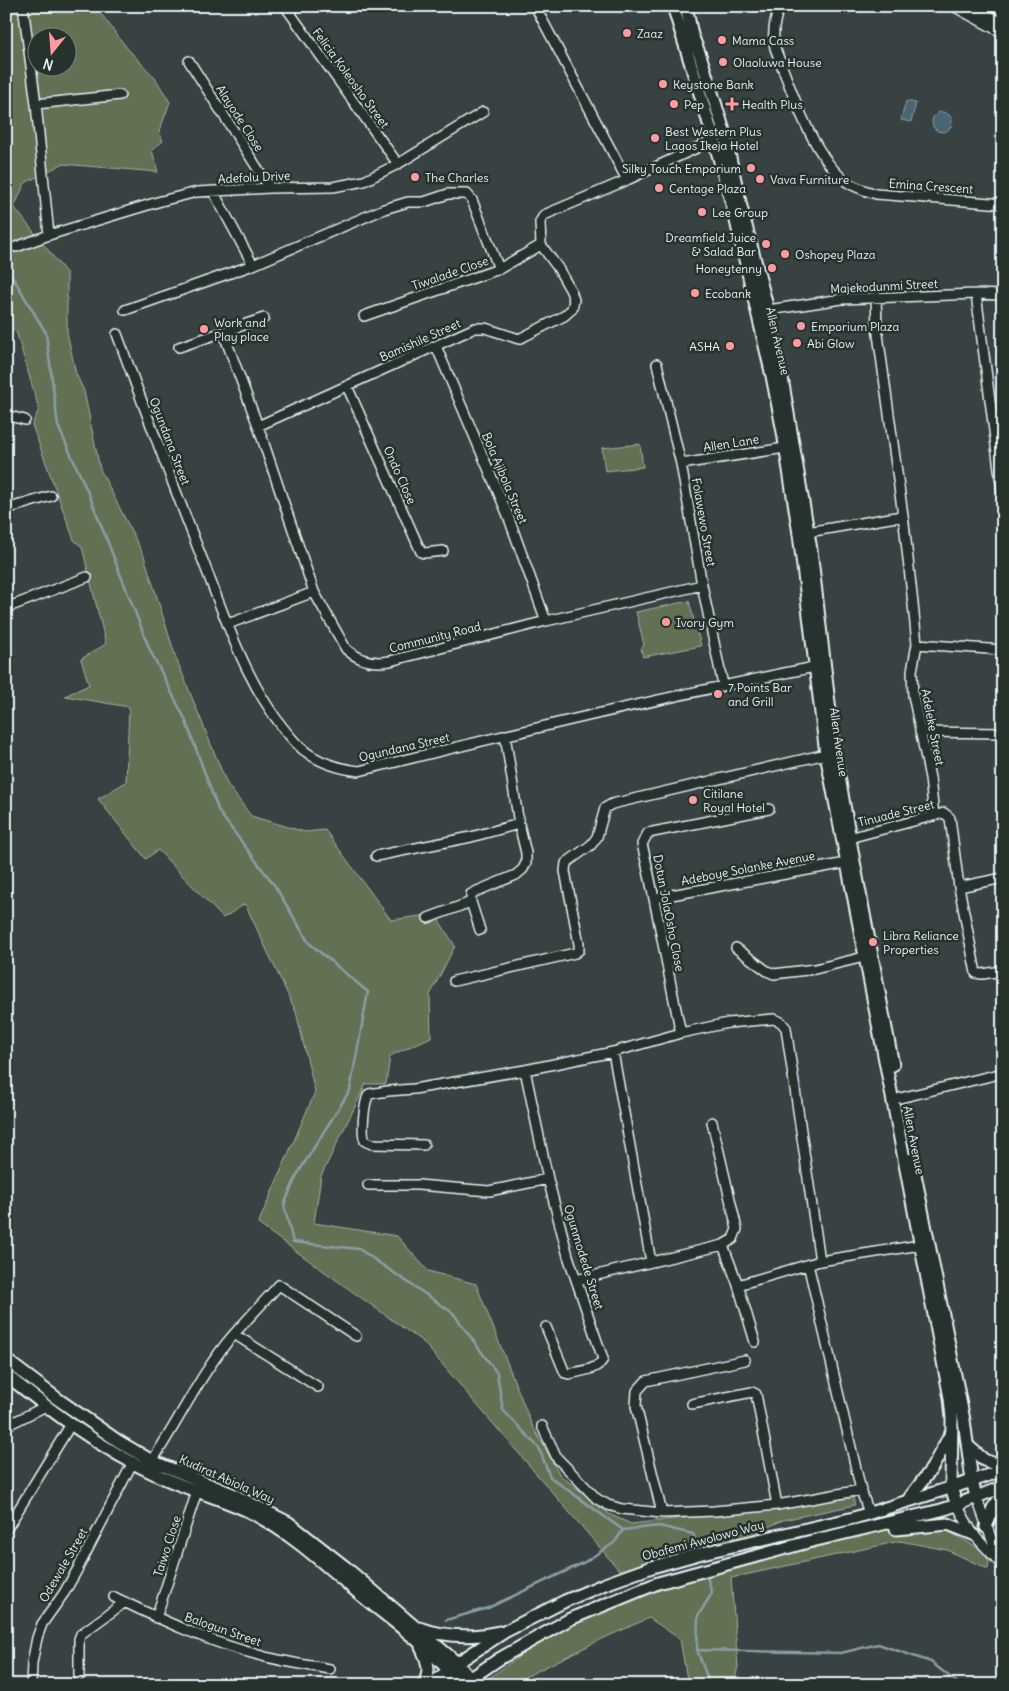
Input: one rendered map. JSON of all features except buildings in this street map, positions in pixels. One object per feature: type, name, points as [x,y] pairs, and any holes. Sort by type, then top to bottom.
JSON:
[{"type":"main road","points":[[665,6],[672,27],[683,41]]},
{"type":"main road","name":"Allen Avenue","points":[[673,6],[733,208],[772,376],[803,559],[826,754],[950,1398],[952,1418],[951,1488],[957,1505]]},
{"type":"main road","name":"Allen Avenue","points":[[686,6],[692,35],[724,131],[741,207],[768,310],[781,372],[808,532],[835,754],[951,1355],[976,1496]]},
{"type":"main road","points":[[689,20],[695,6]]},
{"type":"main road","name":"Kudirat Abiola Way","points":[[6,1360],[118,1441],[274,1526],[314,1555],[419,1643],[453,1667]]},
{"type":"main road","name":"Kudirat Abiola Way","points":[[6,1375],[95,1441],[133,1462],[172,1482],[199,1486],[267,1511],[289,1524],[344,1566],[414,1626],[465,1682]]},
{"type":"main road","points":[[908,1500],[932,1468],[951,1433]]},
{"type":"main road","points":[[968,1446],[984,1460],[1003,1468]]},
{"type":"main road","name":"Obafemi Awolowo Way","points":[[431,1685],[453,1667],[506,1631],[565,1601],[652,1566],[869,1513],[972,1482],[1003,1468]]},
{"type":"main road","points":[[465,1682],[499,1659],[570,1619],[658,1583],[808,1542],[914,1518],[957,1505],[1003,1487]]},
{"type":"main road","points":[[986,1527],[993,1508],[1003,1494]]},
{"type":"main road","points":[[808,1542],[930,1524],[951,1525],[973,1534]]},
{"type":"main road","points":[[414,1626],[430,1632],[460,1636],[483,1636],[506,1631]]},
{"type":"main road","points":[[419,1643],[428,1664],[428,1676],[423,1685]]},
{"type":"street","points":[[23,6],[36,104],[49,235]]},
{"type":"street","name":"Felicia Koleosho Street","points":[[285,6],[398,164]]},
{"type":"street","points":[[535,6],[627,180]]},
{"type":"street","name":"Emina Crescent","points":[[780,6],[772,36],[774,48],[811,136],[828,162],[841,177],[849,183],[876,194],[1003,204]]},
{"type":"street","points":[[953,6],[1003,33]]},
{"type":"street","points":[[972,6],[1003,24]]},
{"type":"street","name":"Alayode Close","points":[[189,61],[270,188]]},
{"type":"street","points":[[36,104],[120,95]]},
{"type":"street","name":"Adefolu Drive","points":[[16,247],[49,235],[197,192],[348,185],[364,181],[398,164],[483,112]]},
{"type":"street","points":[[541,245],[540,222],[544,215],[714,140]]},
{"type":"street","points":[[213,191],[253,265]]},
{"type":"street","points":[[125,310],[253,265],[384,209],[408,202],[424,202],[448,194],[467,194],[472,200],[499,269]]},
{"type":"street","name":"Tiwalade Close","points":[[364,316],[499,269],[541,245]]},
{"type":"street","name":"Bamishile Street","points":[[258,426],[475,328],[485,328],[519,339],[568,313],[572,309],[574,300],[571,291],[558,268],[541,245]]},
{"type":"street","points":[[976,294],[1003,500]]},
{"type":"street","name":"Majekodunmi Street","points":[[768,310],[842,299],[976,294],[1003,295]]},
{"type":"street","name":"Adeleke Street","points":[[876,297],[877,327],[917,644],[912,671],[913,695],[930,778],[934,816]]},
{"type":"street","points":[[178,347],[264,318]]},
{"type":"street","name":"Community Road","points":[[223,332],[258,426],[314,592],[346,649],[354,656],[377,663],[390,661],[546,621],[702,585]]},
{"type":"street","name":"Ogundana Street","points":[[117,334],[155,439],[252,681],[275,718],[296,743],[316,758],[339,768],[359,771],[723,685],[816,667]]},
{"type":"street","name":"Bola Ajibola Street","points":[[436,346],[507,513],[546,621]]},
{"type":"street","name":"Folawewo Street","points":[[657,364],[681,464],[702,585],[723,685]]},
{"type":"street","name":"Ondo Close","points":[[347,386],[421,552],[443,551]]},
{"type":"street","points":[[6,416],[25,420]]},
{"type":"street","name":"Allen Lane","points":[[681,464],[785,448]]},
{"type":"street","points":[[6,509],[51,496]]},
{"type":"street","points":[[808,532],[902,516]]},
{"type":"street","points":[[6,608],[87,577]]},
{"type":"street","points":[[228,624],[314,592]]},
{"type":"street","points":[[917,644],[1003,650]]},
{"type":"street","points":[[920,732],[1003,733]]},
{"type":"street","points":[[480,930],[471,902],[471,894],[516,875],[526,863],[526,853],[519,824],[505,735]]},
{"type":"street","points":[[454,980],[574,953],[579,950],[566,863],[591,845],[597,838],[605,808],[622,802],[826,754]]},
{"type":"street","name":"Dotun JolaOsho Close","points":[[681,1033],[666,965],[655,898],[642,844],[648,833],[769,808]]},
{"type":"street","name":"Tinuade Street","points":[[850,838],[944,813],[950,818],[959,887]]},
{"type":"street","points":[[376,856],[471,837],[519,824]]},
{"type":"street","name":"Adeboye Solanke Avenue","points":[[655,898],[846,863]]},
{"type":"street","points":[[1003,878],[959,887],[976,973],[1003,971]]},
{"type":"street","points":[[428,918],[471,902]]},
{"type":"street","points":[[736,948],[774,974],[815,969],[864,957]]},
{"type":"street","points":[[424,1146],[372,1144],[365,1141],[363,1136],[366,1102],[369,1094],[388,1090],[414,1089],[525,1070],[612,1052],[681,1033],[728,1024],[774,1019],[782,1022],[786,1028],[820,1260]]},
{"type":"street","points":[[612,1052],[651,1262]]},
{"type":"street","name":"Ogunmodede Street","points":[[525,1070],[548,1179],[576,1280],[600,1347],[603,1358],[601,1364],[569,1374],[566,1373],[546,1327]]},
{"type":"street","points":[[900,1098],[1003,1073]]},
{"type":"street","points":[[576,1280],[723,1245],[733,1239],[737,1229],[712,1122]]},
{"type":"street","points":[[368,1185],[488,1191],[548,1179]]},
{"type":"street","points":[[723,1245],[738,1285],[755,1342]]},
{"type":"street","points":[[738,1285],[820,1260],[920,1245]]},
{"type":"street","points":[[808,1264],[861,1490],[869,1513]]},
{"type":"street","points":[[152,1461],[220,1350],[279,1285],[356,1336]]},
{"type":"street","points":[[234,1334],[318,1387]]},
{"type":"street","points":[[662,1513],[636,1406],[637,1391],[646,1381],[745,1360]]},
{"type":"street","points":[[692,1404],[755,1392],[777,1505]]},
{"type":"street","points":[[6,1426],[46,1406]]},
{"type":"street","points":[[6,1530],[71,1424]]},
{"type":"street","points":[[542,1426],[557,1458],[597,1499],[622,1509],[662,1513],[714,1511],[777,1505],[861,1490]]},
{"type":"street","name":"Odewale Street","points":[[31,1685],[32,1663],[42,1624],[76,1572],[133,1462]]},
{"type":"street","name":"Taiwo Close","points":[[156,1618],[199,1486]]},
{"type":"street","points":[[976,1496],[986,1527],[1002,1564]]},
{"type":"street","points":[[957,1505],[973,1534],[1002,1564]]},
{"type":"street","name":"Balogun Street","points":[[114,1597],[156,1618],[226,1645],[263,1656],[330,1669]]},
{"type":"street","points":[[79,1676],[79,1639],[81,1634],[124,1602]]},
{"type":"green space","points":[[6,6],[95,6],[127,48],[155,78],[170,102],[159,132],[163,141],[152,150],[158,172],[62,164],[25,183],[14,207],[67,274],[67,332],[76,374],[84,391],[100,469],[144,556],[176,658],[227,784],[251,816],[305,832],[325,830],[391,920],[435,914],[455,946],[430,995],[431,1037],[390,1056],[386,1084],[366,1084],[321,1176],[314,1223],[397,1236],[428,1271],[476,1284],[531,1423],[560,1475],[611,1515],[631,1524],[786,1506],[852,1495],[855,1505],[783,1520],[749,1536],[619,1570],[423,1342],[258,1224],[315,1092],[296,1012],[245,904],[223,918],[158,850],[146,859],[98,799],[126,782],[129,707],[65,696],[89,685],[81,659],[106,644],[82,547],[74,540],[32,425],[39,409],[16,331],[6,328]]},
{"type":"green space","points":[[640,444],[643,467],[605,471],[602,448]]},
{"type":"green space","name":"Ivory Gym","points":[[689,601],[701,646],[643,657],[641,649],[644,645],[636,612]]},
{"type":"green space","points":[[905,1527],[948,1531],[982,1550],[989,1561],[988,1569],[947,1550],[900,1541],[731,1578],[738,1666],[734,1685],[688,1685],[680,1639],[649,1618],[509,1685],[479,1685],[545,1638],[601,1606],[659,1586],[783,1553],[814,1548],[864,1530]]},
{"type":"water","points":[[906,101],[916,103],[911,122],[901,120]]},
{"type":"water","points":[[942,112],[949,115],[952,122],[949,129],[942,132],[935,129],[932,122],[935,115]]},
{"type":"waterway","points":[[6,266],[46,333],[58,426],[90,497],[150,650],[185,719],[219,812],[275,886],[309,943],[368,992],[350,1090],[297,1175],[284,1205],[293,1242],[359,1249],[453,1313],[497,1373],[503,1410],[539,1448],[550,1477],[623,1530],[659,1526],[693,1534],[698,1550]]},
{"type":"waterway","points":[[446,1620],[488,1608],[583,1563],[614,1543],[623,1530]]},
{"type":"waterway","points":[[706,1574],[712,1593],[698,1616],[697,1650],[709,1682],[708,1685]]},
{"type":"waterway","points":[[697,1650],[841,1653],[878,1644],[931,1662],[960,1685]]},
{"type":"place","name":"Zaaz","points":[[627,33]]},
{"type":"place","name":"Mama Cass","points":[[722,40]]},
{"type":"place","name":"Olaoluwa House","points":[[723,62]]},
{"type":"place","name":"Keystone Bank","points":[[663,84]]},
{"type":"place","name":"Pep","points":[[674,104]]},
{"type":"place","name":"Health Plus","points":[[732,104]]},
{"type":"place","name":"Best Western Plus Lagos Ikeja Hotel","points":[[655,138]]},
{"type":"place","name":"Silky Touch Emporium","points":[[751,168]]},
{"type":"place","name":"The Charles","points":[[415,177]]},
{"type":"place","name":"Vava Furniture","points":[[760,179]]},
{"type":"place","name":"Centage Plaza","points":[[659,188]]},
{"type":"place","name":"Lee Group","points":[[702,212]]},
{"type":"place","name":"Dreamfield Juice & Salad Bar","points":[[766,244]]},
{"type":"place","name":"Oshopey Plaza","points":[[785,254]]},
{"type":"place","name":"Honeytenny","points":[[772,268]]},
{"type":"place","name":"Ecobank","points":[[695,293]]},
{"type":"place","name":"Emporium Plaza","points":[[801,326]]},
{"type":"place","name":"Work and Play place","points":[[204,329]]},
{"type":"place","name":"Abi Glow","points":[[797,343]]},
{"type":"place","name":"ASHA","points":[[730,346]]},
{"type":"place","name":"Ivory Gym","points":[[666,622]]},
{"type":"place","name":"7 Points Bar and Grill","points":[[718,694]]},
{"type":"place","name":"Citilane Royal Hotel","points":[[693,800]]},
{"type":"place","name":"Libra Reliance Properties","points":[[873,942]]}]
